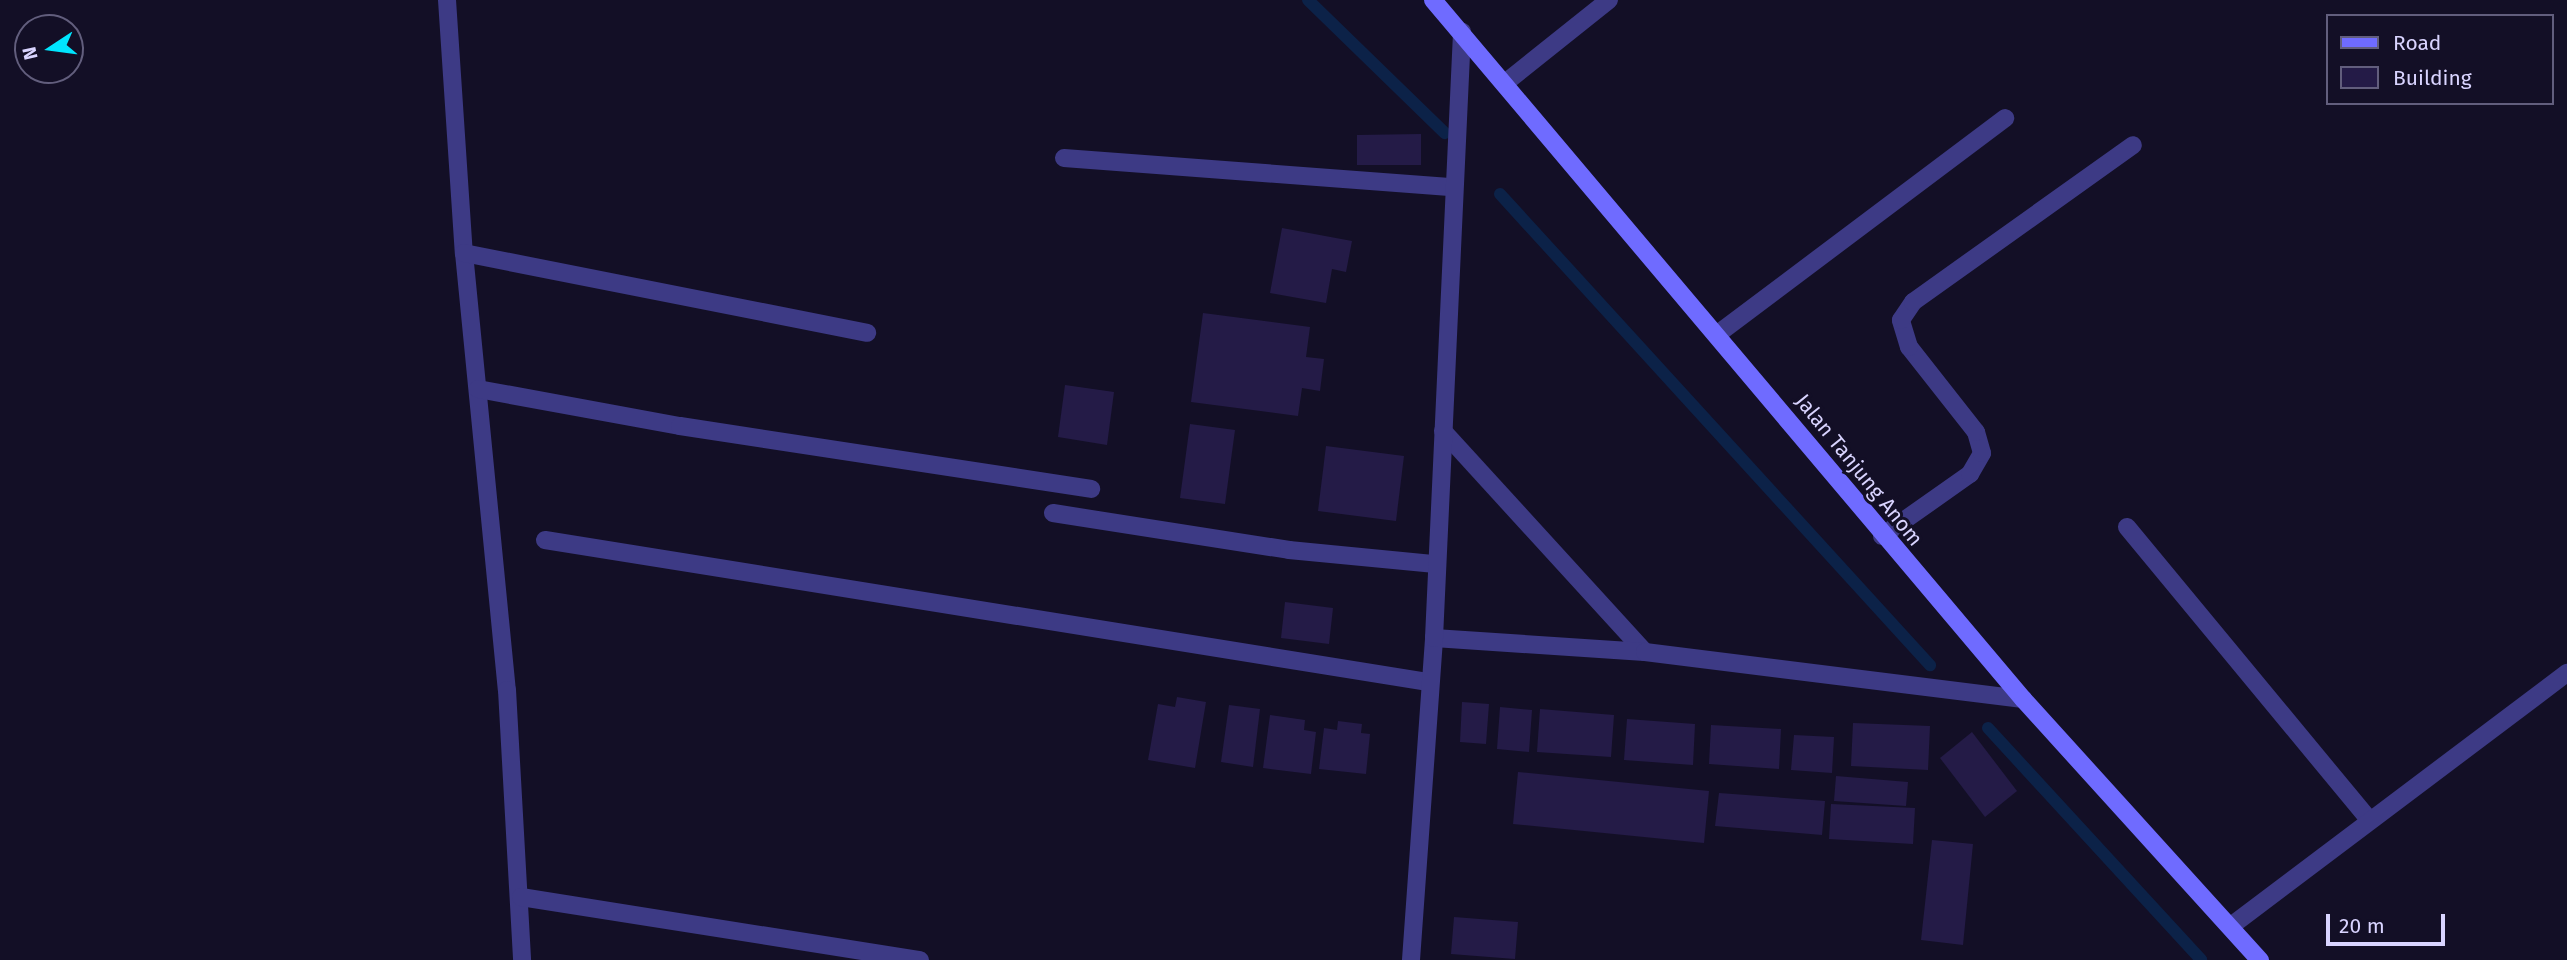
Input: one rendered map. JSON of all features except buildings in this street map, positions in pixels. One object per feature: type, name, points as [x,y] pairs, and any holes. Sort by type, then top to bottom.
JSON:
[{"type":"main road","name":"Jalan Tanjung Anom","points":[[1433,0],[1718,333],[1882,536],[2022,699],[2260,960]]},
{"type":"street","points":[[447,0],[464,253],[508,690],[521,897],[522,960]]},
{"type":"street","points":[[1505,83],[1609,0]]},
{"type":"street","points":[[1411,960],[1434,638],[1435,564],[1462,32]]},
{"type":"street","points":[[1718,333],[2005,118]]},
{"type":"street","points":[[1882,536],[1970,474],[1982,453],[1976,432],[1909,347],[1901,320],[1913,302],[2133,145]]},
{"type":"street","points":[[1065,158],[1453,187]]},
{"type":"street","points":[[464,253],[867,333]]},
{"type":"street","points":[[478,389],[680,426],[1091,489]]},
{"type":"street","points":[[1443,431],[1645,652]]},
{"type":"street","points":[[1053,513],[1289,550],[1435,564]]},
{"type":"street","points":[[2127,527],[2370,821]]},
{"type":"street","points":[[545,540],[1429,682]]},
{"type":"street","points":[[1434,638],[1645,652],[2022,699]]},
{"type":"street","points":[[2231,926],[2567,673]]},
{"type":"street","points":[[521,897],[920,960]]},
{"type":"waterway","points":[[1308,0],[1445,133]]},
{"type":"waterway","points":[[1500,194],[1930,665]]},
{"type":"waterway","points":[[1988,728],[2201,960]]}]
